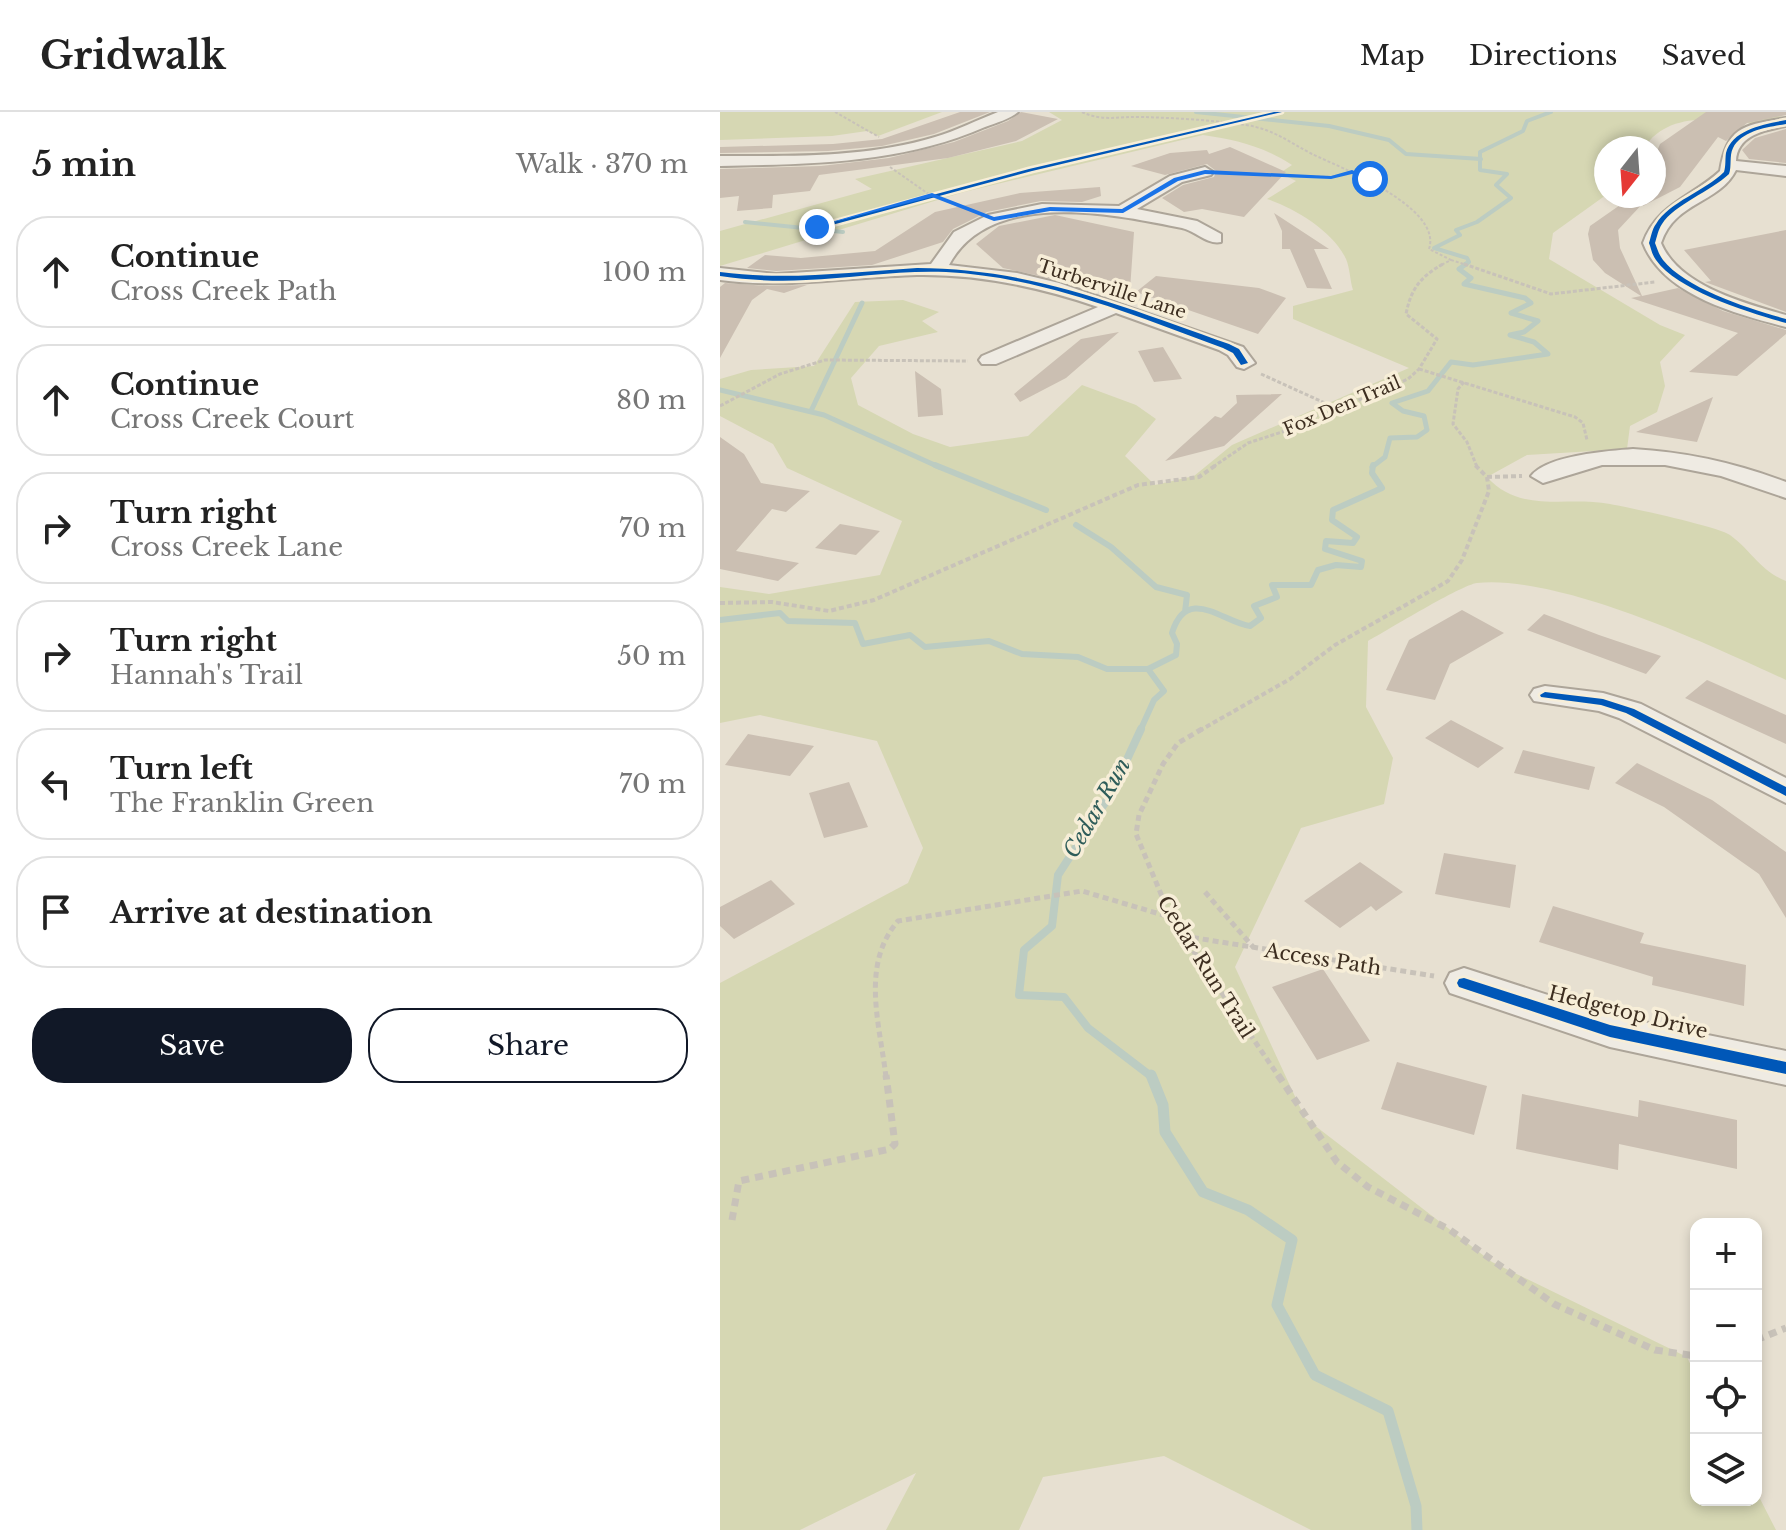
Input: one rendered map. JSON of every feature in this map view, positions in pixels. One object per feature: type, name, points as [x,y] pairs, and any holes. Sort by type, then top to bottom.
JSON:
[{"type":"street","points":[[720,161],[819,159],[890,152],[948,138],[1011,112]]},
{"type":"street","points":[[1786,122],[1759,128],[1738,139],[1729,150],[1729,165],[1721,180],[1664,218],[1652,235],[1655,253],[1682,279],[1726,301],[1786,321]]},
{"type":"street","points":[[1729,165],[1786,171]]},
{"type":"street","points":[[1123,211],[1176,179],[1205,172]]},
{"type":"street","points":[[937,270],[954,241],[994,219],[1050,209],[1123,211],[1193,226],[1215,238]]},
{"type":"street","name":"Turberville Lane","points":[[720,274],[791,280],[937,270],[1023,278],[1226,346],[1236,351],[1244,363]]},
{"type":"street","points":[[989,360],[1114,307]]},
{"type":"street","points":[[1543,476],[1558,468],[1597,459],[1686,462],[1726,470],[1786,491]]},
{"type":"street","points":[[1545,695],[1603,702],[1630,711],[1786,792]]},
{"type":"street","name":"Hedgetop Drive","points":[[1464,983],[1610,1031],[1786,1068]]},
{"type":"path","points":[[835,112],[897,147],[880,157],[893,170],[932,195],[994,219]]},
{"type":"path","points":[[1082,112],[1105,121],[1139,117],[1242,121],[1278,132],[1310,153],[1370,179],[1415,213],[1419,224],[1427,232],[1429,249],[1448,261],[1472,266],[1551,294],[1682,279]]},
{"type":"path","points":[[1187,134],[1266,115]]},
{"type":"path","points":[[1205,172],[1331,177],[1352,172]]},
{"type":"path","points":[[908,202],[960,188]]},
{"type":"path","points":[[810,230],[833,223]]},
{"type":"path","points":[[720,406],[780,374],[825,360],[989,360]]},
{"type":"path","points":[[1244,363],[1265,377],[1336,408]]},
{"type":"path","points":[[1419,369],[1575,417],[1583,423],[1597,459]]},
{"type":"path","points":[[1464,382],[1458,389],[1460,401],[1453,411],[1453,424],[1467,442],[1474,464],[1487,477],[1543,476]]},
{"type":"path","points":[[732,1220],[739,1181],[890,1149],[895,1144],[874,979],[877,953],[884,936],[898,921],[1011,900],[1082,891],[1171,918]]},
{"type":"path","points":[[1205,892],[1236,923],[1255,949]]},
{"type":"path","points":[[1762,1338],[1786,1328]]},
{"type":"green space","points":[[720,112],[942,112],[878,136],[867,131],[832,136],[720,140]]},
{"type":"green space","points":[[1049,112],[1765,112],[1786,118],[1759,124],[1693,120],[1665,128],[1654,136],[1594,136],[1594,204],[1553,233],[1549,259],[1660,325],[1685,335],[1660,362],[1665,386],[1657,412],[1630,426],[1627,449],[1527,455],[1487,477],[1514,496],[1529,500],[1610,504],[1692,522],[1730,535],[1769,572],[1786,581],[1786,680],[1676,631],[1591,601],[1511,583],[1477,583],[1456,591],[1368,641],[1366,707],[1393,758],[1384,804],[1301,828],[1235,967],[1305,1118],[1492,1262],[1687,1357],[1690,1363],[1690,1506],[1762,1506],[1762,1503],[1776,1530],[1311,1530],[1164,1456],[1043,1477],[1019,1530],[886,1530],[916,1473],[800,1530],[720,1530],[720,983],[908,883],[923,848],[877,741],[760,715],[720,723],[720,587],[769,594],[880,575],[902,521],[787,468],[773,444],[720,416],[720,379],[751,370],[814,366],[855,302],[903,300],[939,312],[922,321],[938,332],[879,346],[851,378],[858,405],[913,434],[950,447],[1028,436],[1082,385],[1136,405],[1156,419],[1125,456],[1155,485],[1194,476],[1232,445],[1409,368],[1293,319],[1293,306],[1353,290],[1346,259],[1332,239],[1312,222],[1267,199],[1296,181],[1280,173],[1292,165],[1249,145],[1203,135],[964,192],[720,266],[720,231],[872,189],[855,179],[1022,141],[1062,120]]},
{"type":"building","points":[[960,112],[990,112],[934,134],[882,146],[828,151],[720,153],[720,147],[833,144],[882,139]]},
{"type":"building","points":[[1021,112],[1058,119],[1016,141],[948,158],[819,175],[810,191],[773,195],[772,208],[737,211],[739,196],[720,198],[720,169],[821,166],[889,158],[954,142],[1008,121]]},
{"type":"building","points":[[1706,112],[1786,112],[1786,115],[1747,123],[1726,141],[1718,137],[1680,187],[1666,194],[1666,140]]},
{"type":"building","points":[[1786,129],[1786,163],[1749,159],[1742,150],[1755,138]]},
{"type":"building","points":[[1230,147],[1286,172],[1244,217],[1202,209],[1184,212],[1162,198],[1183,185],[1214,177],[1216,171],[1207,164],[1165,175],[1131,166],[1170,153],[1207,150],[1209,154]]},
{"type":"building","points":[[1100,187],[1101,196],[1082,202],[1041,201],[987,212],[953,229],[943,242],[872,265],[776,271],[747,268],[765,255],[801,258],[875,251],[935,212],[1020,193]]},
{"type":"building","points":[[1616,208],[1638,208],[1618,230],[1620,248],[1642,296],[1678,288],[1723,311],[1786,330],[1786,334],[1737,376],[1689,372],[1738,333],[1631,298],[1641,296],[1605,273],[1593,260],[1588,234],[1590,226]]},
{"type":"building","points":[[1274,213],[1329,249],[1314,249],[1332,289],[1307,288],[1290,249],[1282,249],[1282,231]]},
{"type":"building","points":[[1055,215],[1134,232],[1130,290],[1096,277],[1101,281],[1061,272],[1058,280],[1003,268],[976,244],[999,226]]},
{"type":"building","points":[[1786,230],[1786,312],[1705,282],[1711,281],[1684,250]]},
{"type":"building","points":[[1156,276],[1259,288],[1286,298],[1258,334],[1136,292]]},
{"type":"building","points":[[725,283],[807,285],[784,293],[767,289],[752,300],[720,358],[720,287]]},
{"type":"building","points":[[1119,332],[1066,378],[1020,402],[1014,394],[1081,339]]},
{"type":"building","points":[[1163,347],[1182,379],[1154,382],[1138,351]]},
{"type":"building","points":[[915,371],[941,389],[943,415],[918,417]]},
{"type":"building","points":[[1282,394],[1224,446],[1165,461],[1215,416],[1221,418],[1237,403],[1236,395]]},
{"type":"building","points":[[1713,397],[1697,442],[1636,432]]},
{"type":"building","points":[[720,437],[744,454],[761,483],[810,491],[786,512],[772,509],[736,551],[799,563],[778,581],[720,569]]},
{"type":"building","points":[[840,524],[880,531],[856,555],[815,548]]},
{"type":"building","points":[[1462,610],[1504,633],[1450,664],[1435,700],[1386,690],[1409,640]]},
{"type":"building","points":[[1544,614],[1661,656],[1646,674],[1527,630]]},
{"type":"building","points":[[1707,680],[1786,715],[1786,744],[1685,698]]},
{"type":"building","points":[[1451,720],[1504,748],[1478,768],[1425,738]]},
{"type":"building","points":[[748,734],[814,746],[790,776],[725,765]]},
{"type":"building","points":[[1523,750],[1595,767],[1589,790],[1514,773]]},
{"type":"building","points":[[1637,763],[1712,800],[1786,852],[1786,918],[1759,874],[1664,807],[1615,783]]},
{"type":"building","points":[[849,782],[868,827],[824,838],[809,793]]},
{"type":"building","points":[[1444,853],[1516,865],[1510,908],[1435,894]]},
{"type":"building","points":[[1360,862],[1403,892],[1376,911],[1371,906],[1340,928],[1304,901]]},
{"type":"building","points":[[771,880],[795,904],[734,939],[720,926],[720,907]]},
{"type":"building","points":[[1553,906],[1644,933],[1640,943],[1746,965],[1744,1006],[1652,985],[1653,977],[1539,942]]},
{"type":"building","points":[[1323,969],[1370,1041],[1317,1060],[1272,987]]},
{"type":"building","points":[[1397,1062],[1487,1086],[1474,1135],[1381,1109]]},
{"type":"building","points":[[1522,1094],[1638,1117],[1639,1100],[1737,1120],[1737,1169],[1619,1144],[1618,1170],[1516,1149]]},
{"type":"waterway","points":[[1196,112],[1329,126],[1389,140],[1406,154],[1480,159]]},
{"type":"waterway","points":[[1480,159],[1480,152],[1523,131],[1527,121],[1551,112]]},
{"type":"waterway","points":[[1466,264],[1469,262],[1467,258],[1434,248],[1460,235],[1456,230],[1477,222],[1511,198],[1496,185],[1507,174],[1480,170],[1480,159]]},
{"type":"waterway","points":[[745,222],[843,232]]},
{"type":"waterway","points":[[1373,466],[1385,457],[1390,438],[1417,437],[1427,430],[1424,416],[1403,411],[1392,403],[1428,391],[1451,362],[1473,365],[1548,354],[1534,342],[1510,335],[1524,332],[1538,321],[1511,313],[1531,303],[1525,298],[1464,284],[1471,278],[1459,269],[1466,264]]},
{"type":"waterway","points":[[811,411],[862,303]]},
{"type":"waterway","points":[[720,390],[824,415],[939,467]]},
{"type":"waterway","points":[[935,465],[1046,510]]},
{"type":"waterway","points":[[1148,669],[1176,655],[1177,644],[1172,633],[1187,611],[1196,608],[1207,610],[1250,626],[1261,618],[1254,606],[1277,597],[1272,585],[1311,585],[1318,570],[1336,565],[1361,567],[1362,561],[1325,549],[1326,541],[1353,543],[1357,537],[1332,520],[1333,510],[1382,488],[1372,473],[1373,466]]},
{"type":"waterway","points":[[1076,525],[1111,547],[1156,587],[1187,595],[1185,612]]},
{"type":"waterway","name":"Cedar Run","points":[[720,620],[780,613],[788,621],[855,623],[863,644],[910,635],[925,647],[989,641],[1022,654],[1078,657],[1107,669],[1148,669]]},
{"type":"waterway","name":"Cedar Run","points":[[1140,731],[1154,700],[1164,691],[1148,669]]},
{"type":"waterway","name":"Cedar Run","points":[[1141,729],[1112,792],[1058,875],[1052,926],[1024,950],[1019,995],[1064,997],[1088,1028],[1152,1077]]},
{"type":"waterway","name":"Cedar Run","points":[[1152,1077],[1163,1105],[1165,1132],[1203,1192],[1248,1210],[1292,1240],[1277,1305],[1315,1375],[1388,1411],[1416,1506],[1417,1530]]},
{"type":"cycle path","points":[[817,227],[1031,170],[1280,112]]},
{"type":"cycle path","points":[[1786,122],[1753,130],[1737,139],[1729,152],[1727,173],[1665,217],[1658,225],[1652,243],[1658,259],[1697,288],[1786,321]]},
{"type":"cycle path","points":[[720,274],[804,279],[888,271],[945,270],[1017,279],[1088,297],[1226,346],[1236,351],[1244,363]]},
{"type":"cycle path","points":[[1545,695],[1603,702],[1630,711],[1786,792]]},
{"type":"cycle path","points":[[1464,983],[1610,1031],[1786,1068]]},
{"type":"route","points":[[817,227],[932,195],[994,219],[1050,209],[1123,211],[1176,179],[1205,172],[1331,177],[1348,176],[1352,172],[1370,179]]}]
